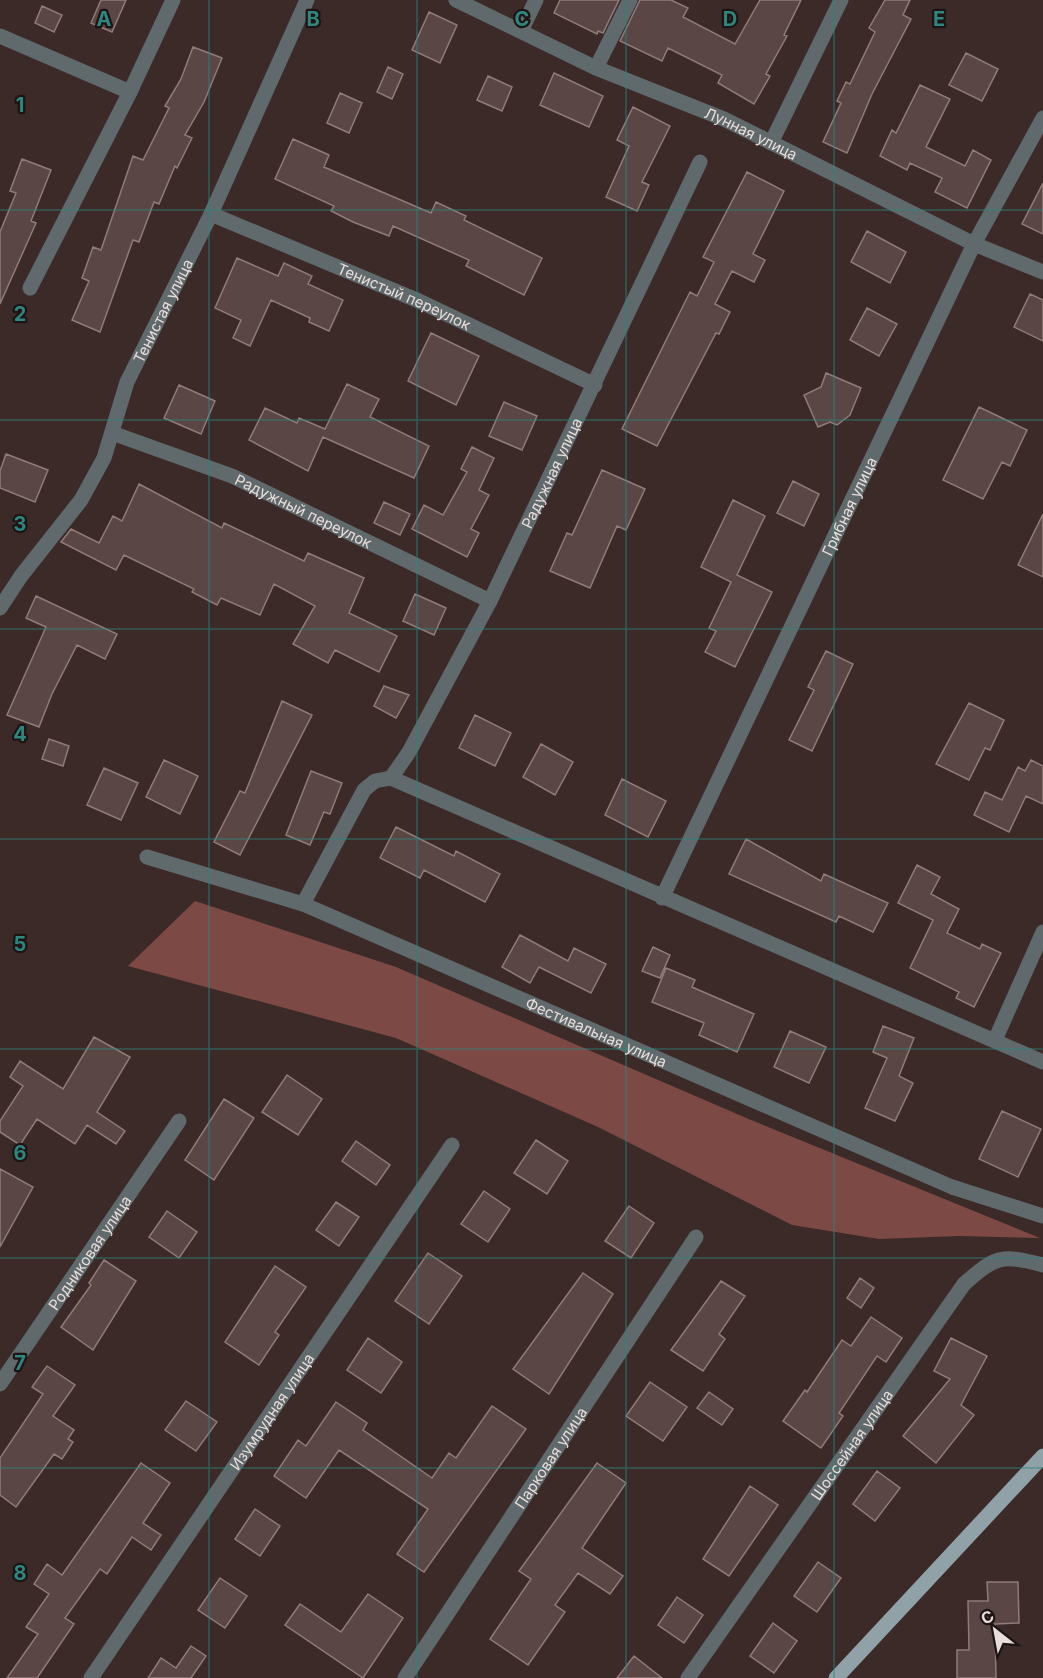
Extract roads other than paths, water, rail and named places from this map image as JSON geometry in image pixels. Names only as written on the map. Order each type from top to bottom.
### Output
[{"type":"main road","points":[[836,1678],[1043,1456]]},
{"type":"street","points":[[30,288],[130,92],[173,0]]},
{"type":"street","name":"Тенистая улица","points":[[0,608],[21,576],[81,500],[104,458],[127,382],[211,214],[307,0]]},
{"type":"street","name":"Лунная улица","points":[[456,0],[596,69],[724,119],[975,244],[1043,272]]},
{"type":"street","points":[[521,32],[536,0]]},
{"type":"street","points":[[596,69],[630,0]]},
{"type":"street","points":[[771,142],[841,0]]},
{"type":"street","points":[[0,36],[130,92]]},
{"type":"street","name":"Грибная улица","points":[[662,898],[975,244],[1043,118]]},
{"type":"street","name":"Радужная улица","points":[[391,778],[409,752],[490,602],[700,162]]},
{"type":"street","name":"Тенистый переулок","points":[[211,214],[419,301],[595,385]]},
{"type":"street","name":"Радужный переулок","points":[[112,433],[232,476],[490,602]]},
{"type":"street","points":[[303,904],[312,883],[364,790],[375,781],[391,778],[1043,1062]]},
{"type":"street","name":"Фестивальная улица","points":[[147,857],[303,904],[952,1187],[1043,1216]]},
{"type":"street","points":[[995,1040],[1043,932]]},
{"type":"street","name":"Родниковая улица","points":[[0,1384],[179,1121]]},
{"type":"street","name":"Изумрудная улица","points":[[91,1678],[452,1145]]},
{"type":"street","name":"Парковая улица","points":[[405,1678],[696,1237]]},
{"type":"street","name":"Шоссейная улица","points":[[688,1678],[964,1284],[990,1262],[1016,1258],[1043,1265]]}]
